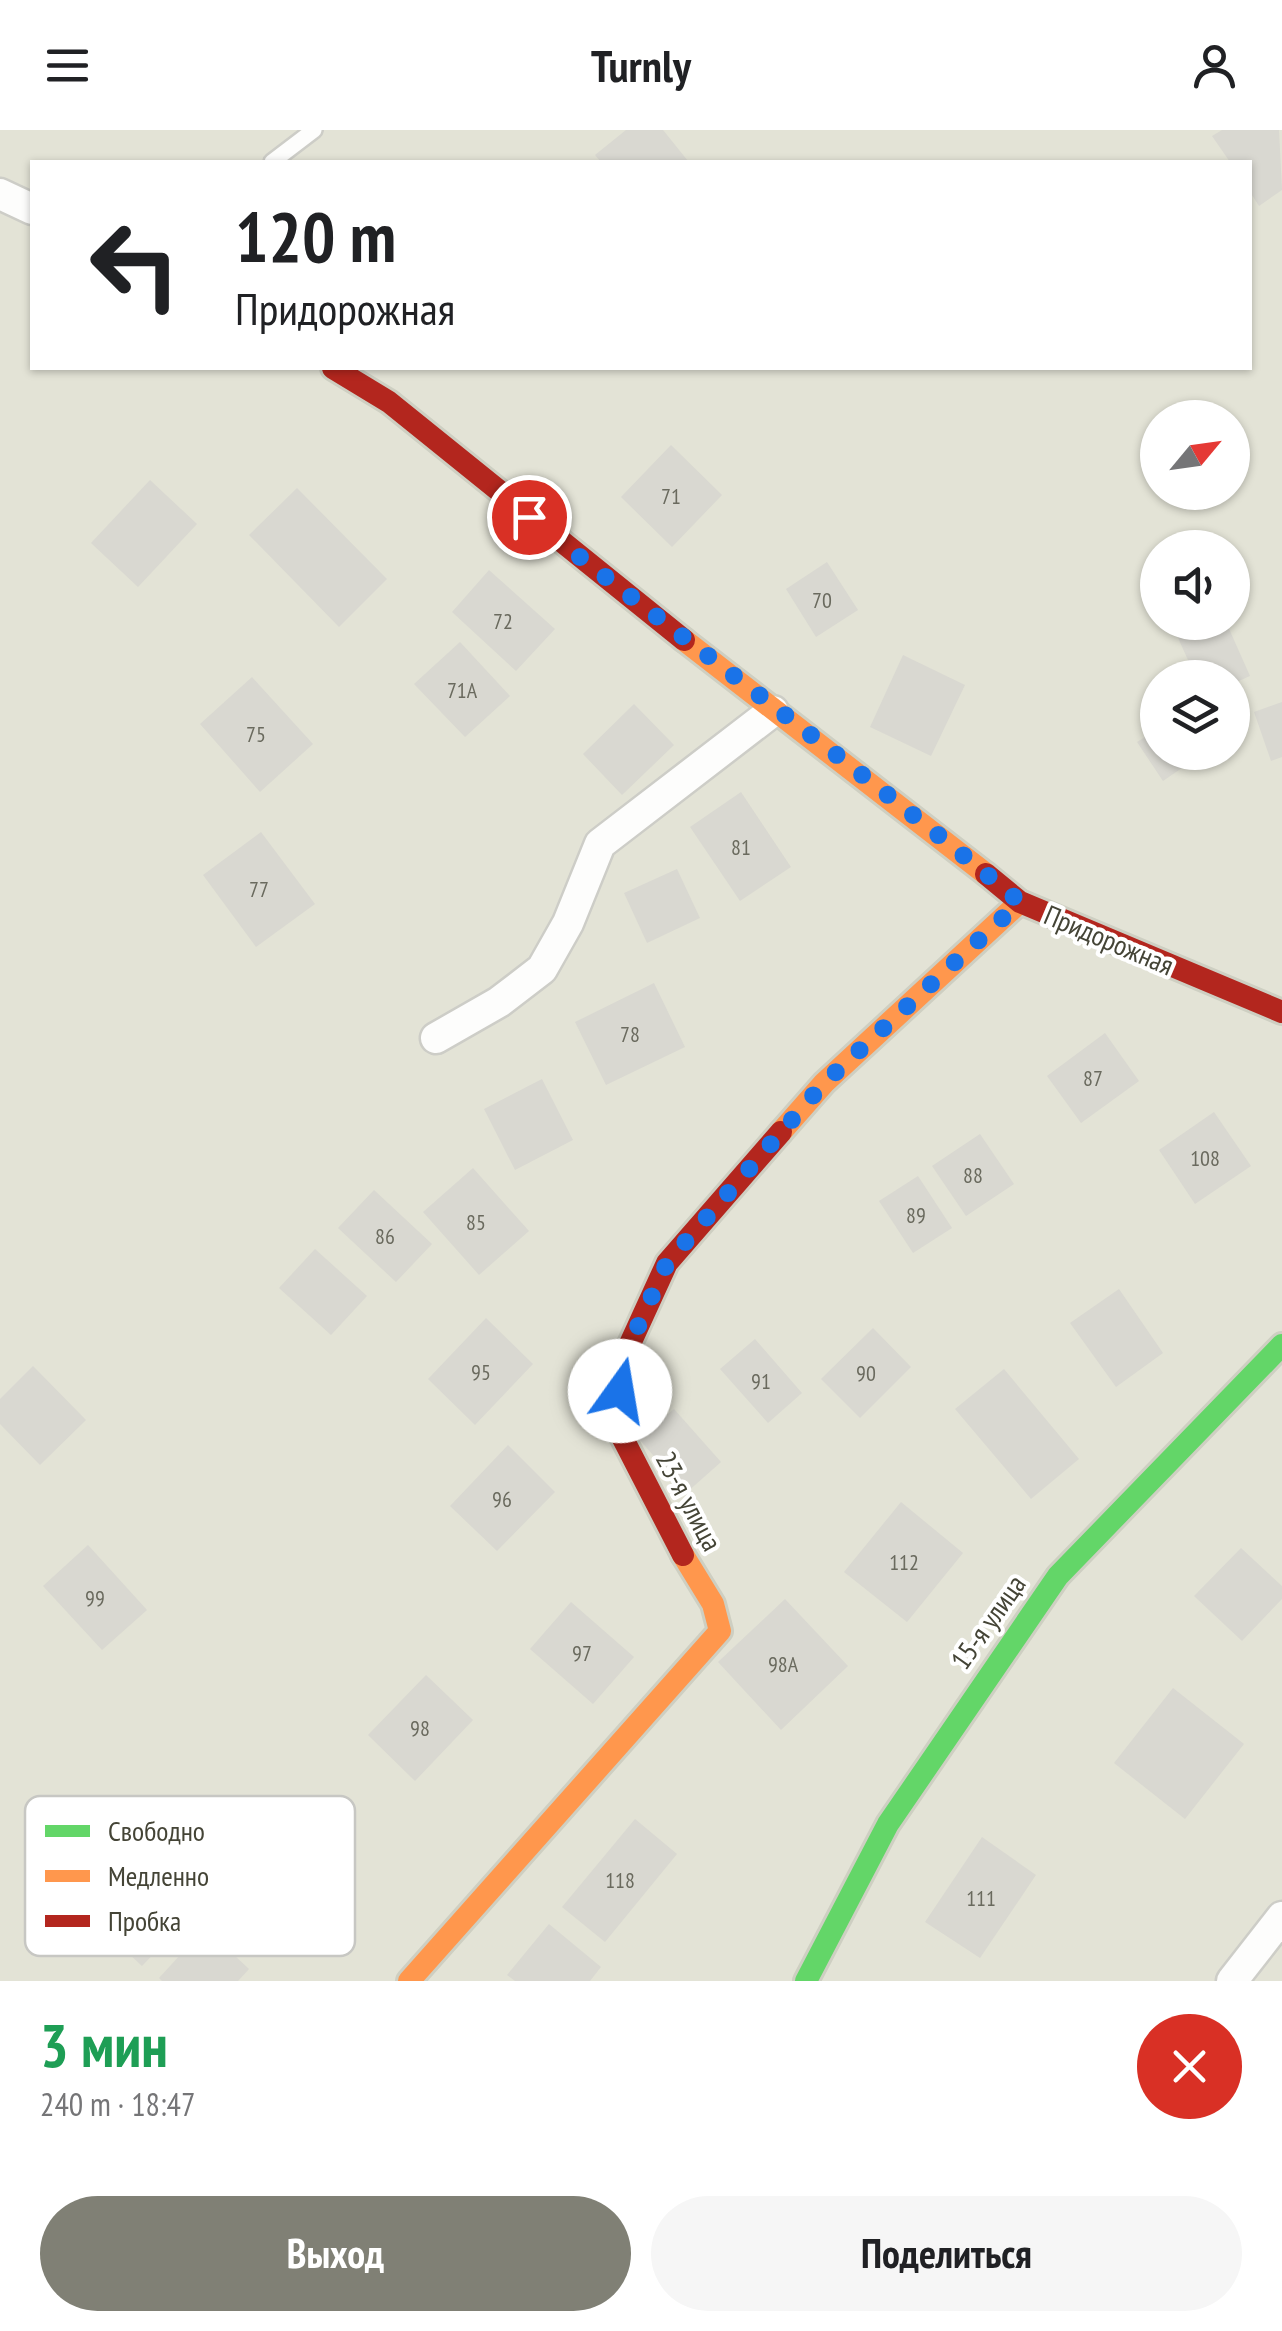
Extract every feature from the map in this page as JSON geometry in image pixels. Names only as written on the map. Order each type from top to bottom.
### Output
[{"type":"street","points":[[0,194],[30,208]]},
{"type":"street","name":"Придорожная","points":[[335,370],[389,402],[1020,902],[1282,1012]]},
{"type":"street","points":[[436,1038],[500,1002],[542,970],[568,923],[600,844],[774,710]]},
{"type":"street","name":"23-я улица","points":[[410,1981],[720,1631],[712,1604],[666,1527],[616,1425],[624,1357],[667,1263],[824,1083],[1020,902]]},
{"type":"street","name":"15-я улица","points":[[806,1981],[888,1824],[1058,1576],[1282,1345]]},
{"type":"street","points":[[1232,1981],[1282,1917]]},
{"type":"lane","points":[[275,160],[314,130]]},
{"type":"shaded area","points":[[0,130],[1282,130],[1282,1981],[0,1981]]},
{"type":"building","points":[[626,130],[663,130],[687,160],[599,160],[595,155]]},
{"type":"building","points":[[1222,130],[1279,130],[1282,190],[1259,206],[1252,195],[1252,160],[1229,160],[1212,136]]},
{"type":"building","points":[[671,445],[722,495],[672,547],[621,497]]},
{"type":"building","points":[[150,480],[197,524],[138,587],[91,543]]},
{"type":"building","points":[[297,488],[387,579],[339,627],[249,535]]},
{"type":"building","points":[[827,562],[858,610],[816,637],[786,589]]},
{"type":"building","points":[[489,570],[555,629],[516,671],[452,612]]},
{"type":"building","points":[[1179,640],[1234,640],[1243,660],[1188,660]]},
{"type":"building","points":[[460,642],[510,696],[465,737],[414,684]]},
{"type":"building","points":[[903,655],[965,685],[931,756],[870,727]]},
{"type":"building","points":[[252,677],[313,744],[260,792],[200,724]]},
{"type":"building","points":[[1282,702],[1282,757],[1271,761],[1254,712]]},
{"type":"building","points":[[634,704],[674,745],[622,795],[583,754]]},
{"type":"building","points":[[1156,770],[1179,770],[1163,781]]},
{"type":"building","points":[[741,792],[791,867],[740,901],[690,827]]},
{"type":"building","points":[[261,832],[315,904],[256,947],[203,875]]},
{"type":"building","points":[[677,869],[700,918],[647,943],[624,893]]},
{"type":"building","points":[[654,983],[685,1047],[606,1085],[575,1022]]},
{"type":"building","points":[[1105,1033],[1139,1081],[1081,1123],[1047,1076]]},
{"type":"building","points":[[542,1079],[573,1140],[515,1170],[484,1109]]},
{"type":"building","points":[[1214,1112],[1251,1166],[1195,1204],[1159,1150]]},
{"type":"building","points":[[980,1134],[1014,1184],[966,1216],[932,1166]]},
{"type":"building","points":[[473,1168],[529,1231],[479,1275],[423,1212]]},
{"type":"building","points":[[918,1176],[952,1228],[913,1253],[879,1201]]},
{"type":"building","points":[[374,1190],[432,1244],[396,1282],[338,1228]]},
{"type":"building","points":[[315,1249],[367,1296],[331,1335],[279,1288]]},
{"type":"building","points":[[1119,1289],[1163,1353],[1116,1387],[1070,1323]]},
{"type":"building","points":[[486,1318],[533,1364],[475,1425],[428,1379]]},
{"type":"building","points":[[873,1328],[911,1367],[860,1418],[821,1379]]},
{"type":"building","points":[[755,1339],[802,1393],[768,1423],[720,1369]]},
{"type":"building","points":[[33,1366],[86,1420],[40,1465],[0,1424],[0,1399]]},
{"type":"building","points":[[1004,1369],[1079,1459],[1031,1499],[955,1409]]},
{"type":"building","points":[[674,1409],[721,1462],[686,1493],[639,1439]]},
{"type":"building","points":[[508,1445],[555,1492],[497,1551],[450,1506]]},
{"type":"building","points":[[901,1502],[963,1553],[907,1622],[844,1572]]},
{"type":"building","points":[[88,1545],[147,1610],[102,1650],[43,1586]]},
{"type":"building","points":[[1241,1548],[1282,1586],[1282,1599],[1242,1641],[1194,1596]]},
{"type":"building","points":[[785,1599],[848,1666],[781,1730],[718,1662]]},
{"type":"building","points":[[571,1602],[634,1657],[593,1704],[530,1649]]},
{"type":"building","points":[[426,1675],[473,1720],[415,1781],[368,1735]]},
{"type":"building","points":[[1173,1688],[1244,1744],[1185,1819],[1114,1763]]},
{"type":"building","points":[[635,1819],[677,1854],[605,1942],[562,1907]]},
{"type":"building","points":[[982,1837],[1036,1875],[980,1958],[925,1922]]},
{"type":"building","points":[[549,1924],[601,1967],[590,1981],[515,1981],[507,1975]]},
{"type":"building","points":[[131,1956],[152,1956],[142,1966]]},
{"type":"building","points":[[179,1956],[235,1956],[249,1969],[238,1981],[159,1978]]},
{"type":"traffic: fast","points":[[806,1981],[888,1824],[1058,1576],[1282,1345]]},
{"type":"traffic: slow","points":[[684,640],[986,874]]},
{"type":"traffic: slow","points":[[781,1132],[824,1083],[1020,902]]},
{"type":"traffic: slow","points":[[409,1981],[720,1631],[713,1604],[683,1555]]},
{"type":"traffic: jam","points":[[336,370],[389,402],[684,640]]},
{"type":"traffic: jam","points":[[986,874],[1020,902],[1282,1012]]},
{"type":"traffic: jam","points":[[683,1555],[616,1425],[624,1357],[667,1263],[781,1132]]},
{"type":"route","points":[[529,517],[774,710],[911,812],[1020,902],[824,1083],[667,1263],[624,1357],[620,1391]]}]
